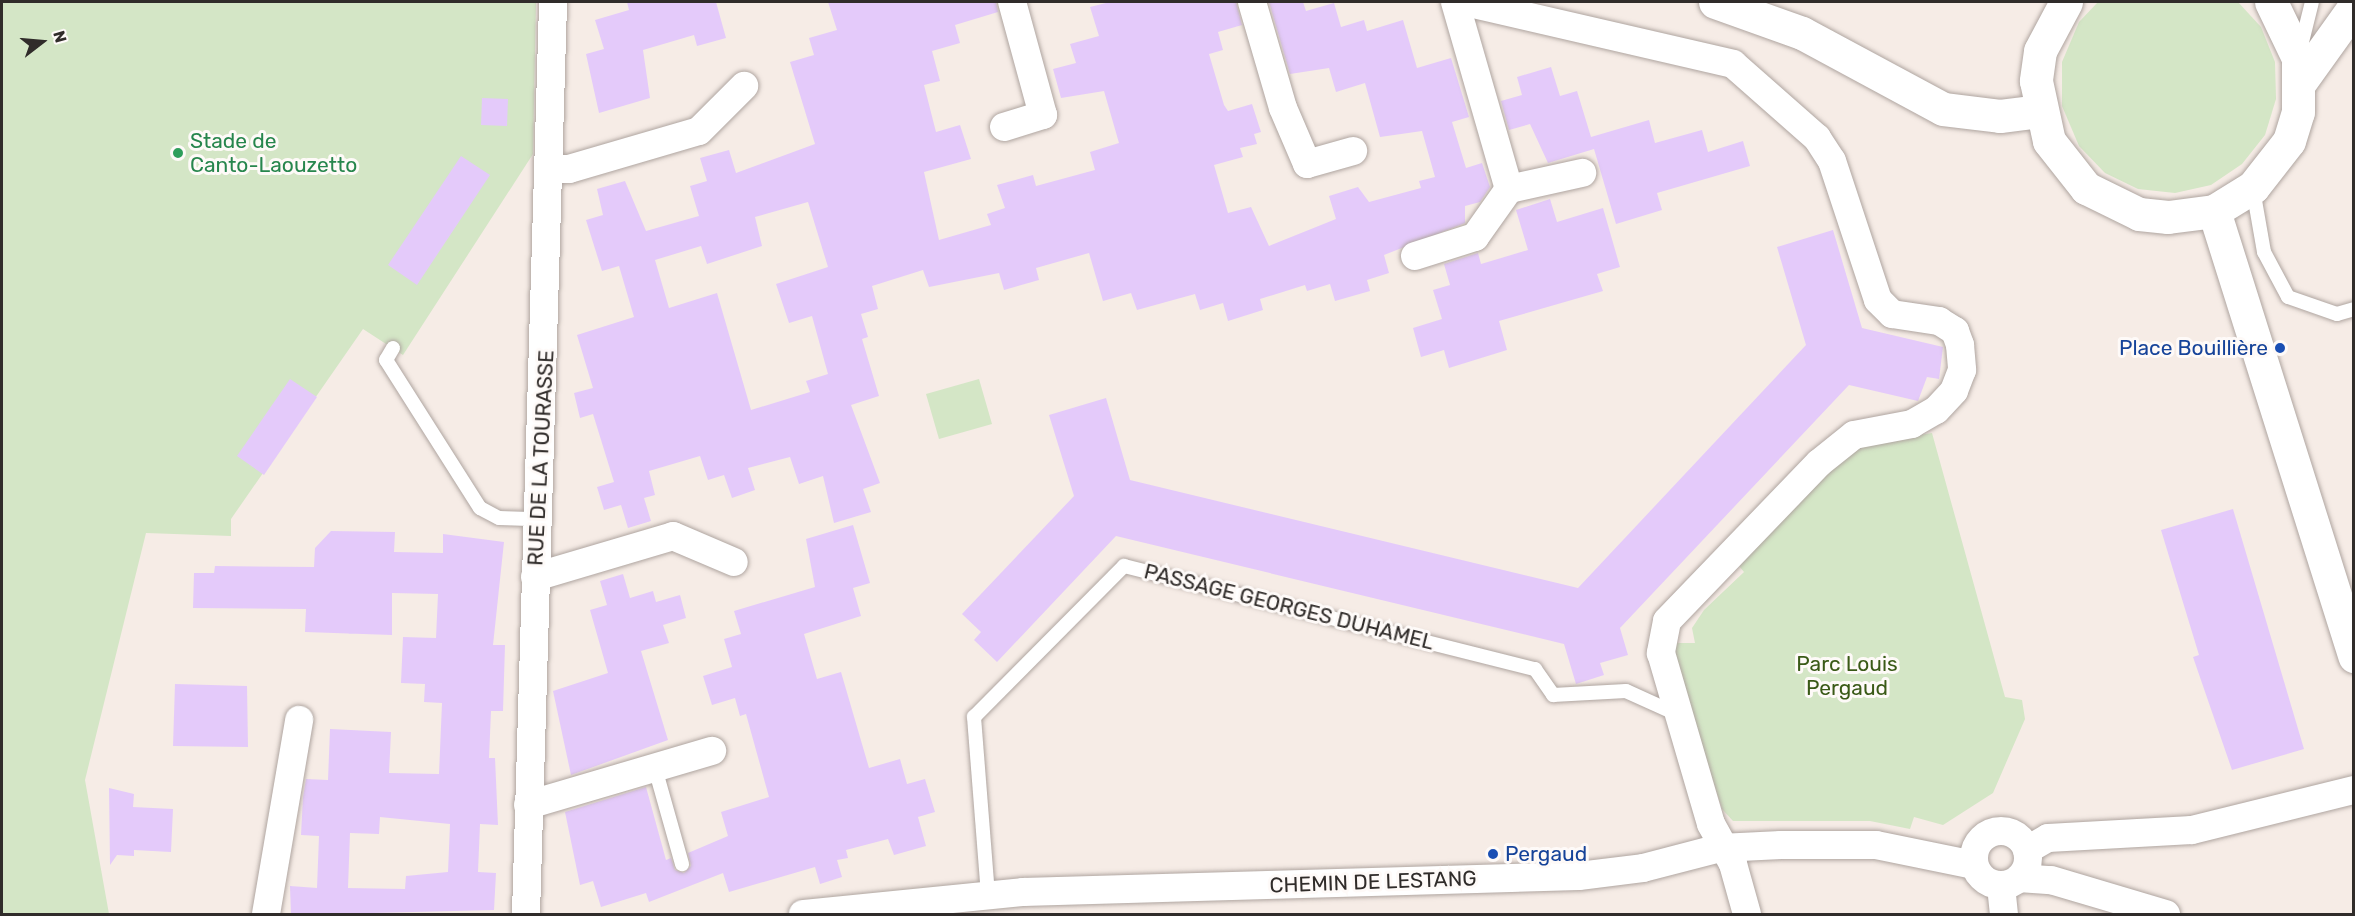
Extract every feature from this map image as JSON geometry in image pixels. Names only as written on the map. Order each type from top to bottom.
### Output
[{"type":"main road","points":[[1715,2],[1802,33],[1943,109],[1977,115],[2039,111]]},
{"type":"main road","points":[[2066,2],[2040,51],[2039,111],[2065,166],[2112,204],[2168,217],[2214,211],[2253,187],[2289,141],[2300,70],[2354,7]]},
{"type":"main road","points":[[2271,2],[2300,70]]},
{"type":"main road","points":[[2214,211],[2354,656]]},
{"type":"street","name":"RUE DE LA TOURASSE","points":[[526,915],[535,577],[550,169],[553,2]]},
{"type":"street","points":[[1004,127],[1043,115],[1012,2]]},
{"type":"street","points":[[1252,2],[1283,108],[1307,164],[1353,151]]},
{"type":"street","points":[[1455,2],[1509,189]]},
{"type":"street","points":[[1465,2],[1733,64],[1817,138],[1832,161],[1878,300],[1892,314],[1939,321],[1955,331],[1962,370],[1954,391],[1936,410],[1912,424],[1854,435],[1819,464],[1667,621],[1661,653],[1720,848],[1733,864],[1747,915]]},
{"type":"street","points":[[550,169],[569,169],[699,131],[744,87]]},
{"type":"street","points":[[1415,256],[1475,237],[1509,189],[1582,173]]},
{"type":"street","points":[[535,577],[673,536],[734,562]]},
{"type":"street","points":[[266,915],[299,720]]},
{"type":"street","points":[[528,805],[712,751]]},
{"type":"street","points":[[2004,915],[2010,882],[2027,850],[2048,838],[2192,830],[2354,790]]},
{"type":"street","points":[[2027,850],[2011,833],[1994,832],[1978,844],[1974,865],[1984,880],[2010,882],[2050,880],[2166,915]]},
{"type":"street","name":"CHEMIN DE LESTANG","points":[[803,915],[988,895],[1579,876],[1643,868],[1720,848],[1876,844],[1974,865]]},
{"type":"lane","points":[[2300,70],[2312,2]]},
{"type":"lane","points":[[2253,187],[2264,252],[2288,297],[2337,314],[2354,309]]},
{"type":"lane","points":[[393,348],[386,360],[480,508],[499,518],[537,519]]},
{"type":"lane","name":"PASSAGE GEORGES DUHAMEL","points":[[988,895],[974,717],[1124,566],[1535,669],[1553,695],[1626,691],[1679,715]]},
{"type":"lane","points":[[655,768],[682,864]]},
{"type":"green space","points":[[2,2],[536,2],[533,154],[403,355],[363,329],[231,519],[231,536],[146,533],[85,780],[109,914],[2,914]]},
{"type":"green space","points":[[2098,2],[2238,2],[2261,27],[2275,62],[2276,99],[2265,135],[2242,164],[2211,185],[2175,193],[2138,189],[2105,173],[2079,146],[2062,106],[2062,62],[2079,22]]},
{"type":"green space","points":[[979,379],[992,424],[939,439],[926,394]]},
{"type":"green space","name":"Parc Louis Pergaud","points":[[1932,433],[2005,697],[2022,700],[2025,719],[1993,793],[1943,825],[1914,817],[1910,829],[1870,821],[1733,821],[1722,809],[1674,656],[1677,643],[1695,643],[1692,628],[1704,610],[1744,572],[1734,560],[1848,446]]},
{"type":"building","points":[[627,2],[716,2],[726,38],[697,46],[694,35],[643,50],[650,98],[599,113],[586,54],[604,49],[595,20],[629,10]]},
{"type":"building","points":[[828,2],[996,2],[998,12],[955,25],[960,43],[932,51],[940,81],[924,85],[936,132],[960,125],[971,159],[924,172],[939,240],[991,225],[987,214],[1005,208],[997,185],[1033,175],[1036,186],[1095,170],[1090,152],[1119,143],[1104,91],[1061,98],[1053,69],[1076,63],[1070,44],[1099,36],[1090,7],[1110,2],[1236,2],[1242,25],[1218,32],[1223,50],[1209,54],[1224,105],[1228,111],[1252,104],[1261,132],[1254,134],[1257,144],[1240,148],[1243,157],[1214,165],[1228,213],[1251,207],[1269,246],[1336,219],[1329,196],[1358,187],[1369,202],[1421,188],[1419,181],[1435,177],[1422,131],[1380,137],[1365,83],[1336,92],[1329,68],[1290,74],[1269,2],[1303,2],[1306,11],[1334,3],[1341,27],[1364,20],[1367,31],[1403,20],[1417,68],[1451,58],[1469,117],[1452,122],[1466,168],[1482,163],[1490,187],[1480,202],[1465,206],[1465,223],[1384,255],[1389,273],[1367,280],[1370,291],[1335,301],[1330,284],[1307,291],[1305,285],[1260,299],[1263,310],[1228,321],[1223,303],[1200,310],[1195,294],[1137,310],[1131,293],[1103,301],[1089,253],[1036,268],[1039,280],[1004,290],[999,273],[929,287],[923,270],[872,286],[878,309],[861,314],[868,337],[862,339],[879,396],[851,405],[880,483],[863,489],[871,512],[834,523],[823,476],[799,484],[790,457],[748,468],[755,490],[732,498],[724,475],[708,480],[700,456],[649,471],[655,495],[644,498],[651,521],[628,528],[621,505],[604,510],[597,487],[614,482],[593,414],[580,418],[574,393],[593,388],[577,335],[634,317],[619,266],[602,271],[586,220],[603,215],[597,189],[625,181],[646,231],[699,216],[690,186],[707,181],[700,158],[729,150],[736,173],[815,144],[790,62],[814,55],[809,38],[837,30]],"holes":[[[808,202],[828,267],[776,284],[789,323],[812,316],[828,374],[806,381],[810,392],[751,410],[717,293],[669,308],[655,260],[701,246],[707,264],[762,246],[755,217]]]},
{"type":"building","points":[[1551,67],[1560,96],[1577,91],[1591,137],[1649,120],[1655,143],[1702,130],[1708,152],[1743,141],[1750,166],[1657,193],[1662,210],[1616,224],[1594,149],[1548,163],[1530,124],[1509,130],[1501,101],[1522,95],[1517,77]]},
{"type":"building","points":[[482,98],[508,99],[507,126],[481,125]]},
{"type":"building","points":[[461,156],[490,175],[417,285],[388,265]]},
{"type":"building","points":[[1550,199],[1557,222],[1603,208],[1620,267],[1597,274],[1603,291],[1499,321],[1507,350],[1449,368],[1444,350],[1421,357],[1413,328],[1442,319],[1433,290],[1450,285],[1444,264],[1478,253],[1481,264],[1528,250],[1516,210]]},
{"type":"building","points":[[1833,230],[1862,328],[1943,347],[1939,379],[1927,377],[1918,401],[1849,385],[1620,628],[1628,655],[1600,663],[1604,675],[1576,684],[1564,644],[1116,536],[997,662],[974,640],[981,632],[962,614],[1074,496],[1049,415],[1106,398],[1130,480],[1578,588],[1806,345],[1777,247]]},
{"type":"building","points":[[290,379],[317,397],[264,475],[237,456]]},
{"type":"building","points":[[2233,509],[2304,749],[2232,770],[2193,657],[2199,655],[2161,530]]},
{"type":"building","points":[[853,525],[870,583],[853,588],[861,616],[804,634],[817,679],[841,672],[869,768],[900,759],[907,784],[925,779],[935,812],[918,817],[926,846],[894,855],[888,839],[846,850],[848,858],[837,860],[842,877],[820,884],[815,867],[729,892],[723,873],[649,902],[646,893],[601,907],[593,881],[580,885],[565,812],[646,787],[666,860],[671,858],[675,870],[684,873],[691,866],[688,853],[728,836],[721,812],[769,797],[746,714],[740,716],[735,698],[712,705],[703,676],[732,667],[724,639],[741,634],[734,611],[815,587],[806,539]]},
{"type":"building","points":[[331,531],[395,532],[394,552],[443,553],[443,534],[504,542],[493,645],[505,645],[503,711],[491,711],[489,758],[495,758],[498,825],[480,824],[478,872],[496,873],[494,910],[291,915],[290,886],[317,888],[319,836],[301,835],[303,797],[306,779],[328,780],[330,729],[391,732],[389,773],[439,774],[442,703],[424,702],[425,684],[401,683],[403,637],[436,638],[438,594],[392,593],[392,635],[305,632],[306,609],[193,608],[194,573],[214,573],[215,566],[314,567],[315,548]],"holes":[[[380,817],[450,824],[448,872],[406,876],[405,889],[348,888],[350,833],[379,834]]]},
{"type":"building","points":[[623,574],[630,598],[653,591],[656,602],[680,595],[686,618],[663,625],[669,643],[641,651],[668,740],[571,775],[553,691],[608,673],[590,610],[607,605],[600,581]]},
{"type":"building","points":[[175,684],[247,686],[248,747],[173,746]]},
{"type":"building","points":[[109,788],[134,794],[133,807],[173,809],[171,852],[134,850],[134,856],[117,855],[110,865]]},
{"type":"place","name":"Stade de Canto-Laouzetto","points":[[178,153]]},
{"type":"place","name":"Place Bouillière","points":[[2280,348]]},
{"type":"place","name":"Pergaud","points":[[1493,854]]}]
